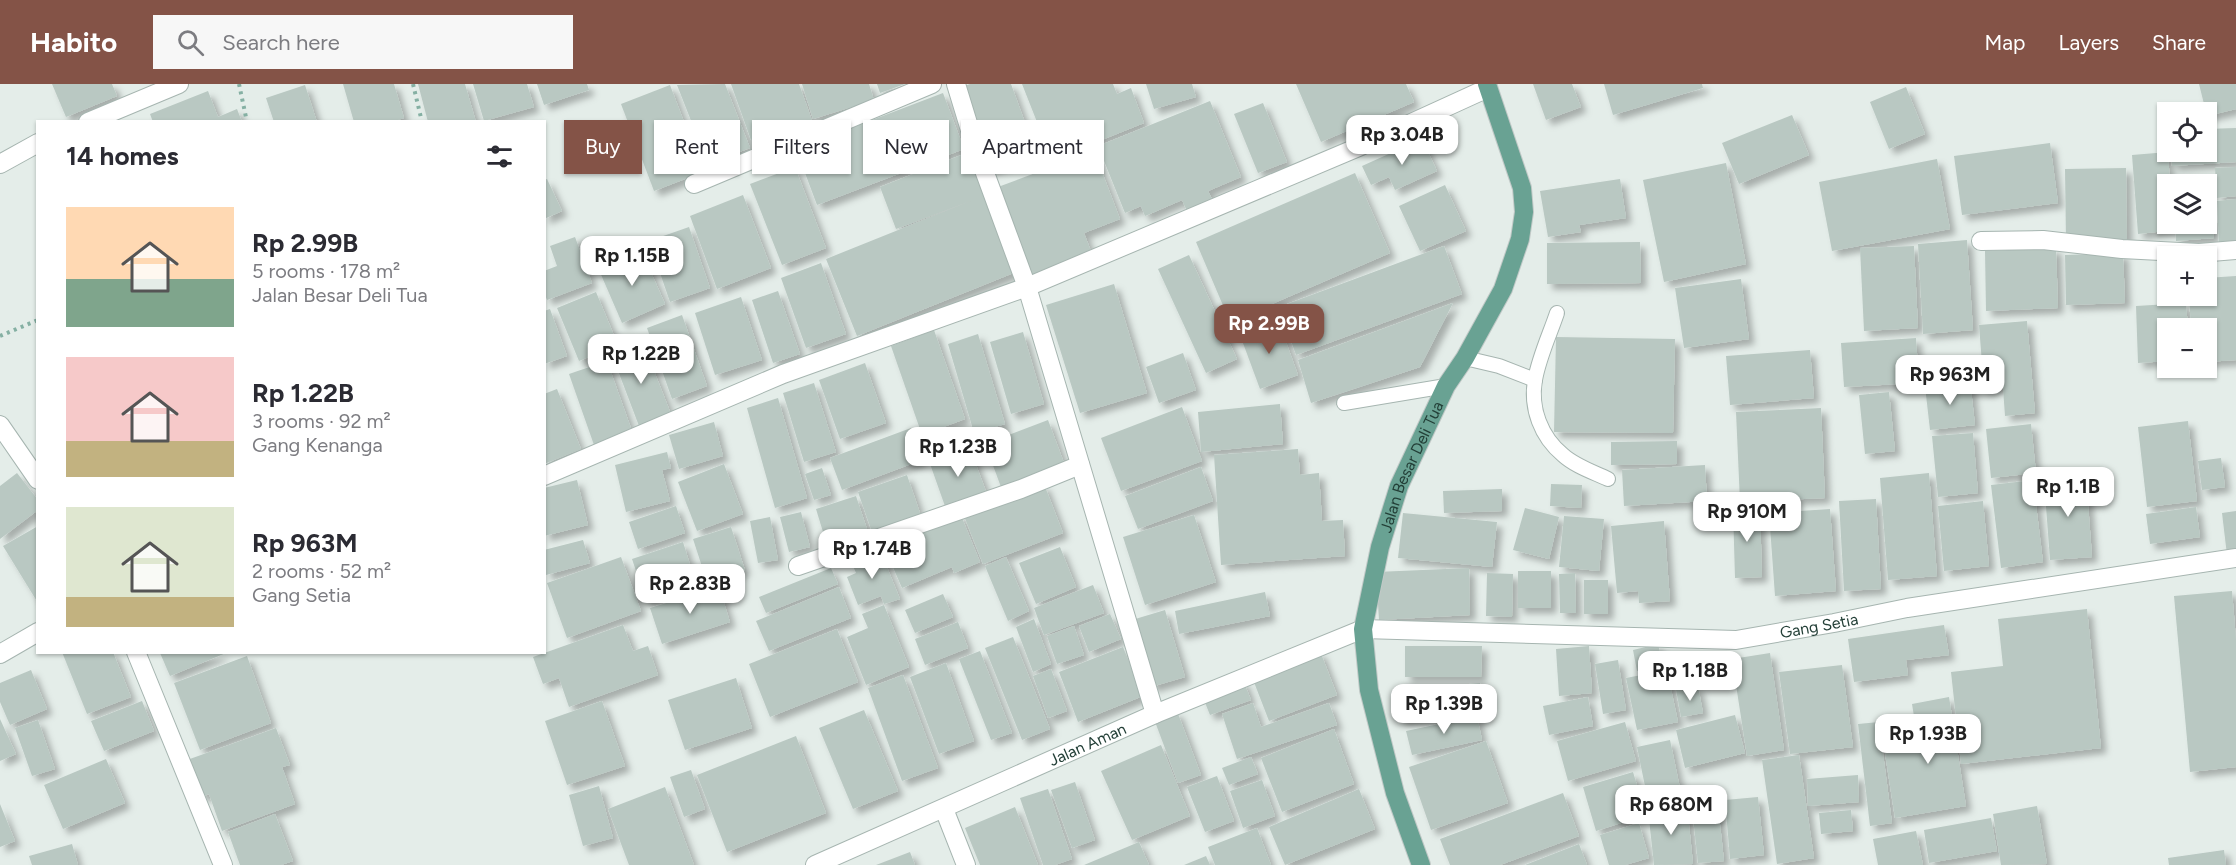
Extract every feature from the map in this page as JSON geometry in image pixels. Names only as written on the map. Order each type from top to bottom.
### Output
[{"type":"main road","name":"Jalan Besar Deli Tua","points":[[1421,865],[1395,793],[1369,690],[1363,629],[1380,547],[1399,486],[1446,386],[1465,358],[1503,289],[1521,239],[1524,212],[1522,188],[1487,86]]},
{"type":"street","points":[[93,120],[179,84]]},
{"type":"street","points":[[694,184],[932,84]]},
{"type":"street","points":[[956,84],[974,143],[1027,287],[1155,714]]},
{"type":"street","points":[[546,475],[783,374],[1027,287],[1361,146],[1487,86]]},
{"type":"street","points":[[0,164],[36,144]]},
{"type":"street","points":[[1981,241],[2043,240],[2122,249],[2199,253],[2236,250]]},
{"type":"street","points":[[0,425],[36,477]]},
{"type":"street","points":[[798,566],[1021,489],[1080,465]]},
{"type":"street","name":"Gang Setia","points":[[1363,629],[1736,640],[1907,608],[2236,558]]},
{"type":"street","name":"Jalan Aman","points":[[815,865],[1155,714],[1363,629]]},
{"type":"street","points":[[0,654],[36,633]]},
{"type":"street","points":[[137,654],[223,865]]},
{"type":"street","points":[[944,809],[966,865]]},
{"type":"lane","points":[[1557,313],[1535,380],[1534,404],[1538,420],[1547,436],[1563,455],[1585,469],[1608,479]]},
{"type":"lane","points":[[1465,358],[1498,366],[1535,380]]},
{"type":"lane","points":[[1344,403],[1446,386]]},
{"type":"path","points":[[239,84],[247,120]]},
{"type":"path","points":[[413,84],[422,120]]},
{"type":"path","points":[[0,336],[36,321]]},
{"type":"building","points":[[52,84],[112,84],[117,96],[66,117]]},
{"type":"building","points":[[343,84],[394,84],[404,118],[353,120]]},
{"type":"building","points":[[418,84],[465,84],[475,120],[427,120]]},
{"type":"building","points":[[473,84],[527,84],[534,107],[484,120]]},
{"type":"building","points":[[537,84],[587,84],[589,90],[544,105]]},
{"type":"building","points":[[725,84],[739,120],[691,120],[677,85]]},
{"type":"building","points":[[731,84],[799,84],[812,120],[752,120],[751,140]]},
{"type":"building","points":[[802,84],[869,84],[874,100],[813,119]]},
{"type":"building","points":[[877,84],[905,84],[880,93]]},
{"type":"building","points":[[970,84],[1011,84],[1024,120],[971,120],[959,88]]},
{"type":"building","points":[[1022,84],[1113,84],[1117,94],[1131,88],[1144,123],[1104,139],[1104,120],[1036,120]]},
{"type":"building","points":[[1146,84],[1192,84],[1196,97],[1154,109]]},
{"type":"building","points":[[1296,84],[1406,84],[1414,102],[1321,142]]},
{"type":"building","points":[[1533,84],[1572,84],[1581,107],[1546,120]]},
{"type":"building","points":[[1604,84],[1702,84],[1703,88],[1613,115]]},
{"type":"building","points":[[2199,84],[2236,84],[2236,109],[2217,114],[2217,102],[2204,102]]},
{"type":"building","points":[[305,85],[316,120],[273,120],[266,98]]},
{"type":"building","points":[[670,85],[683,120],[654,120],[654,174],[698,174],[654,191],[642,159],[642,120],[627,120],[621,104]]},
{"type":"building","points":[[1906,87],[1925,134],[1889,149],[1870,102]]},
{"type":"building","points":[[208,91],[218,117],[237,109],[241,120],[152,120],[150,114]]},
{"type":"building","points":[[943,93],[961,141],[961,150],[949,155],[949,120],[872,120]]},
{"type":"building","points":[[1210,101],[1241,177],[1208,191],[1213,201],[1187,211],[1182,200],[1145,216],[1141,206],[1125,213],[1104,161],[1104,144]]},
{"type":"building","points":[[1263,103],[1287,162],[1258,173],[1234,114]]},
{"type":"building","points":[[1792,115],[1809,155],[1739,184],[1722,143]]},
{"type":"building","points":[[740,122],[750,148],[740,152]]},
{"type":"building","points":[[863,123],[863,174],[898,174],[817,205],[805,174],[851,174],[851,128]]},
{"type":"building","points":[[2236,128],[2236,162],[2172,166],[2172,162],[2217,162],[2217,129]]},
{"type":"building","points":[[1422,139],[1437,171],[1395,190],[1389,177],[1371,185],[1362,166]]},
{"type":"building","points":[[2050,143],[2058,203],[1962,215],[1954,156]]},
{"type":"building","points":[[2157,153],[2157,162],[2169,162],[2169,174],[2157,174],[2157,232],[2138,234],[2132,155]]},
{"type":"building","points":[[961,155],[961,174],[978,174],[1016,272],[857,336],[826,259],[973,200],[896,229],[880,187],[913,174],[949,174],[949,160]]},
{"type":"building","points":[[1937,159],[1950,229],[1832,251],[1819,182]]},
{"type":"building","points":[[1726,163],[1746,264],[1664,282],[1643,180]]},
{"type":"building","points":[[2236,167],[2236,196],[2217,198],[2215,168]]},
{"type":"building","points":[[2126,168],[2127,241],[2066,241],[2065,169]]},
{"type":"building","points":[[1355,173],[1390,253],[1230,322],[1196,242]]},
{"type":"building","points":[[776,174],[798,174],[826,248],[782,265],[750,184]]},
{"type":"building","points":[[1033,174],[1103,174],[1120,219],[1084,233],[1092,254],[1033,277],[998,187]]},
{"type":"building","points":[[546,179],[562,211],[546,218]]},
{"type":"building","points":[[1620,179],[1626,218],[1579,225],[1581,232],[1548,237],[1540,191]]},
{"type":"building","points":[[1445,185],[1466,231],[1420,251],[1399,206]]},
{"type":"building","points":[[743,195],[771,268],[717,289],[690,216]]},
{"type":"building","points":[[2236,199],[2236,244],[2219,245],[2217,201]]},
{"type":"building","points":[[689,227],[710,288],[670,302],[649,241]]},
{"type":"building","points":[[2176,234],[2214,234],[2214,238],[2176,241]]},
{"type":"building","points":[[575,237],[592,283],[547,300],[546,270],[557,266],[550,246]]},
{"type":"building","points":[[1967,240],[1973,330],[1923,334],[1918,244]]},
{"type":"building","points":[[1640,242],[1641,283],[1547,284],[1547,243]]},
{"type":"building","points":[[1444,246],[1462,294],[1296,355],[1279,307]]},
{"type":"building","points":[[1914,246],[1918,328],[1864,331],[1860,248]]},
{"type":"building","points":[[2056,248],[2058,308],[1986,311],[1985,251]]},
{"type":"building","points":[[642,252],[665,304],[622,323],[599,270]]},
{"type":"building","points":[[2123,253],[2125,303],[2066,305],[2065,255]]},
{"type":"building","points":[[1189,255],[1237,359],[1206,373],[1158,269]]},
{"type":"building","points":[[821,263],[846,334],[806,348],[781,278]]},
{"type":"building","points":[[2236,276],[2236,360],[2217,361],[2217,318],[2190,318],[2190,306],[2217,306],[2217,277]]},
{"type":"building","points":[[1741,279],[1749,339],[1684,348],[1675,288]]},
{"type":"building","points":[[1114,284],[1147,393],[1080,413],[1046,305]]},
{"type":"building","points":[[778,291],[800,354],[773,363],[752,300]]},
{"type":"building","points":[[596,292],[618,345],[579,361],[557,308]]},
{"type":"building","points":[[741,297],[762,360],[715,375],[695,313]]},
{"type":"building","points":[[1453,303],[1420,367],[1311,403],[1298,360]]},
{"type":"building","points":[[2136,306],[2186,306],[2187,318],[2157,318],[2157,362],[2138,363]]},
{"type":"building","points":[[550,309],[567,356],[546,363],[546,310]]},
{"type":"building","points":[[682,315],[707,386],[672,399],[647,328]]},
{"type":"building","points":[[1278,320],[1298,375],[1260,389],[1240,335]]},
{"type":"building","points":[[2027,321],[2035,413],[2005,416],[2003,388],[1984,389],[1979,325]]},
{"type":"building","points":[[934,330],[965,419],[922,435],[891,346]]},
{"type":"building","points":[[1023,332],[1044,404],[1011,414],[990,342]]},
{"type":"building","points":[[978,334],[1005,424],[974,433],[948,344]]},
{"type":"building","points":[[1556,337],[1675,339],[1673,433],[1554,432]]},
{"type":"building","points":[[1916,338],[1919,383],[1844,387],[1841,343]]},
{"type":"building","points":[[643,343],[671,414],[639,426],[612,355]]},
{"type":"building","points":[[1810,350],[1814,398],[1730,405],[1726,356]]},
{"type":"building","points":[[1183,353],[1196,390],[1159,403],[1146,367]]},
{"type":"building","points":[[607,361],[632,431],[594,445],[569,374]]},
{"type":"building","points":[[865,363],[886,423],[840,439],[819,380]]},
{"type":"building","points":[[1970,381],[1975,425],[1930,430],[1925,386]]},
{"type":"building","points":[[814,383],[836,452],[804,462],[783,393]]},
{"type":"building","points":[[557,389],[581,449],[546,463],[546,393]]},
{"type":"building","points":[[1889,392],[1895,451],[1865,454],[1859,395]]},
{"type":"building","points":[[778,398],[807,498],[775,508],[747,408]]},
{"type":"building","points":[[1280,404],[1283,444],[1201,452],[1198,412]]},
{"type":"building","points":[[1182,407],[1202,461],[1121,491],[1101,438]]},
{"type":"building","points":[[1821,408],[1825,498],[1740,502],[1736,412]]},
{"type":"building","points":[[1048,420],[1064,463],[1001,487],[985,444]]},
{"type":"building","points":[[2188,421],[2197,501],[2147,507],[2138,427]]},
{"type":"building","points":[[714,422],[723,456],[679,469],[669,435]]},
{"type":"building","points":[[2031,424],[2036,473],[1991,478],[1986,429]]},
{"type":"building","points":[[911,428],[922,460],[842,490],[830,458]]},
{"type":"building","points":[[1973,433],[1978,493],[1938,497],[1932,436]]},
{"type":"building","points":[[1677,441],[1677,464],[1611,465],[1611,442]]},
{"type":"building","points":[[969,446],[987,494],[946,509],[929,461]]},
{"type":"building","points":[[1298,449],[1300,475],[1319,473],[1322,521],[1343,520],[1345,556],[1221,565],[1214,455]]},
{"type":"building","points":[[667,452],[671,468],[662,470],[670,501],[626,512],[615,465]]},
{"type":"building","points":[[2221,458],[2225,487],[2202,490],[2198,461]]},
{"type":"building","points":[[724,464],[743,514],[697,531],[678,482]]},
{"type":"building","points":[[1705,465],[1707,501],[1624,506],[1622,470]]},
{"type":"building","points":[[1201,467],[1213,501],[1138,529],[1125,496]]},
{"type":"building","points":[[822,468],[831,495],[814,500],[805,474]]},
{"type":"building","points":[[17,473],[36,497],[36,512],[0,539],[0,486]]},
{"type":"building","points":[[1929,473],[1937,576],[1888,580],[1880,478]]},
{"type":"building","points":[[907,475],[921,516],[872,532],[858,492]]},
{"type":"building","points":[[2086,476],[2092,557],[2050,560],[2044,480]]},
{"type":"building","points":[[577,480],[588,525],[546,536],[546,488]]},
{"type":"building","points":[[2033,480],[2043,562],[2001,568],[1991,485]]},
{"type":"building","points":[[1044,484],[1063,533],[983,564],[964,516]]},
{"type":"building","points":[[1551,484],[1582,485],[1581,508],[1550,506]]},
{"type":"building","points":[[1502,489],[1502,511],[1444,513],[1443,491]]},
{"type":"building","points":[[856,496],[868,532],[827,545],[816,509]]},
{"type":"building","points":[[1876,499],[1881,589],[1844,591],[1839,501]]},
{"type":"building","points":[[1983,501],[1989,566],[1944,571],[1938,506]]},
{"type":"building","points":[[676,506],[685,533],[638,549],[629,522]]},
{"type":"building","points":[[2196,507],[2200,537],[2150,544],[2146,514]]},
{"type":"building","points":[[1525,508],[1559,517],[1549,559],[1513,550]]},
{"type":"building","points":[[1733,509],[1760,509],[1762,577],[1735,578]]},
{"type":"building","points":[[1830,509],[1836,591],[1775,596],[1769,513]]},
{"type":"building","points":[[2236,511],[2236,554],[2227,555],[2222,513]]},
{"type":"building","points":[[801,512],[810,547],[789,552],[780,517]]},
{"type":"building","points":[[960,513],[980,562],[954,573],[952,567],[902,588],[885,549],[935,528]]},
{"type":"building","points":[[1403,513],[1497,522],[1492,567],[1398,558]]},
{"type":"building","points":[[1194,515],[1216,582],[1145,605],[1123,537]]},
{"type":"building","points":[[1564,516],[1604,519],[1599,571],[1559,567]]},
{"type":"building","points":[[770,517],[778,560],[758,563],[750,521]]},
{"type":"building","points":[[1664,521],[1670,601],[1639,603],[1638,591],[1617,593],[1611,526]]},
{"type":"building","points":[[36,527],[36,600],[3,546]]},
{"type":"building","points":[[731,527],[745,570],[707,582],[693,539]]},
{"type":"building","points":[[583,540],[590,563],[546,575],[546,549]]},
{"type":"building","points":[[683,542],[696,584],[646,601],[632,559]]},
{"type":"building","points":[[1060,547],[1076,587],[1036,604],[1019,563]]},
{"type":"building","points":[[880,550],[900,599],[884,604],[881,596],[858,605],[847,577],[856,573],[851,561]]},
{"type":"building","points":[[621,557],[641,611],[567,638],[547,583]]},
{"type":"building","points":[[1006,557],[1029,611],[1008,621],[985,566]]},
{"type":"building","points":[[831,568],[838,584],[766,613],[759,597]]},
{"type":"building","points":[[1469,568],[1470,615],[1379,620],[1376,572]]},
{"type":"building","points":[[1518,571],[1551,571],[1551,608],[1518,608]]},
{"type":"building","points":[[1487,573],[1513,574],[1512,617],[1486,616]]},
{"type":"building","points":[[1575,573],[1576,613],[1560,613],[1559,574]]},
{"type":"building","points":[[1584,580],[1608,580],[1608,614],[1584,614]]},
{"type":"building","points":[[1093,585],[1104,613],[1044,635],[1034,608]]},
{"type":"building","points":[[719,587],[730,622],[662,644],[650,608]]},
{"type":"building","points":[[839,587],[851,618],[769,651],[756,621]]},
{"type":"building","points":[[2232,591],[2236,640],[2236,767],[2190,772],[2174,596]]},
{"type":"building","points":[[1265,592],[1270,616],[1179,634],[1175,611]]},
{"type":"building","points":[[943,594],[953,617],[915,633],[905,610]]},
{"type":"building","points":[[884,605],[909,667],[866,685],[847,637],[868,628],[862,614]]},
{"type":"building","points":[[2087,609],[2101,748],[1961,764],[1951,672],[2003,666],[1998,619]]},
{"type":"building","points":[[1165,610],[1185,677],[1151,687],[1132,620]]},
{"type":"building","points":[[1110,614],[1121,639],[1089,652],[1079,626]]},
{"type":"building","points":[[1034,619],[1051,664],[1033,672],[1016,627]]},
{"type":"building","points":[[958,622],[968,648],[925,665],[915,639]]},
{"type":"building","points":[[623,625],[633,651],[648,646],[658,675],[569,707],[559,678],[543,684],[533,657]]},
{"type":"building","points":[[1944,625],[1949,655],[1906,660],[1908,675],[1854,682],[1848,639]]},
{"type":"building","points":[[1074,626],[1084,655],[1057,664],[1047,636]]},
{"type":"building","points":[[837,629],[858,682],[770,717],[749,664]]},
{"type":"building","points":[[1013,637],[1050,729],[1022,740],[985,648]]},
{"type":"building","points":[[1658,644],[1663,665],[1637,671],[1633,650]]},
{"type":"building","points":[[1405,646],[1482,646],[1481,677],[1405,677]]},
{"type":"building","points":[[1589,646],[1592,693],[1559,696],[1556,649]]},
{"type":"building","points":[[1123,647],[1143,696],[1078,722],[1059,672]]},
{"type":"building","points":[[980,651],[1012,733],[991,740],[959,659]]},
{"type":"building","points":[[1320,651],[1337,695],[1269,721],[1252,677]]},
{"type":"building","points":[[1770,653],[1784,750],[1747,756],[1732,659]]},
{"type":"building","points":[[63,654],[114,654],[131,697],[87,714]]},
{"type":"building","points":[[160,654],[224,654],[170,676]]},
{"type":"building","points":[[247,656],[271,723],[200,750],[174,683]]},
{"type":"building","points":[[1618,660],[1626,710],[1603,714],[1595,664]]},
{"type":"building","points":[[946,663],[974,741],[939,754],[910,677]]},
{"type":"building","points":[[1842,665],[1853,747],[1790,754],[1779,672]]},
{"type":"building","points":[[1051,669],[1067,711],[1048,718],[1033,676]]},
{"type":"building","points":[[31,670],[47,709],[10,725],[0,702],[0,683]]},
{"type":"building","points":[[1667,670],[1678,722],[1637,730],[1626,678]]},
{"type":"building","points":[[903,675],[938,768],[902,781],[868,688]]},
{"type":"building","points":[[736,678],[752,728],[685,750],[668,700]]},
{"type":"building","points":[[1243,680],[1251,700],[1210,715],[1202,695]]},
{"type":"building","points":[[1480,683],[1483,712],[1400,720],[1397,691]]},
{"type":"building","points":[[1698,686],[1703,713],[1681,717],[1676,690]]},
{"type":"building","points":[[1588,697],[1593,726],[1549,735],[1543,706]]},
{"type":"building","points":[[1949,697],[1966,806],[1895,818],[1885,753],[1919,747],[1912,704]]},
{"type":"building","points":[[142,701],[154,731],[104,751],[91,721]]},
{"type":"building","points":[[602,701],[625,766],[567,785],[545,721]]},
{"type":"building","points":[[1253,703],[1261,727],[1329,703],[1337,725],[1237,759],[1222,714]]},
{"type":"building","points":[[864,710],[898,791],[853,809],[819,728]]},
{"type":"building","points":[[1177,711],[1201,775],[1178,783],[1154,719]]},
{"type":"building","points":[[1735,715],[1745,753],[1685,768],[1676,730]]},
{"type":"building","points":[[1477,716],[1482,740],[1412,755],[1406,731]]},
{"type":"building","points":[[0,719],[16,754],[0,761]]},
{"type":"building","points":[[38,720],[55,769],[32,776],[15,728]]},
{"type":"building","points":[[1625,722],[1636,761],[1568,781],[1557,741]]},
{"type":"building","points":[[1879,722],[1892,823],[1870,826],[1858,724]]},
{"type":"building","points":[[276,728],[290,765],[282,767],[295,804],[222,831],[209,794],[201,797],[187,760]]},
{"type":"building","points":[[1334,729],[1354,784],[1282,812],[1261,758]]},
{"type":"building","points":[[796,736],[826,813],[727,852],[697,775]]},
{"type":"building","points":[[1670,740],[1681,793],[1648,801],[1637,747]]},
{"type":"building","points":[[1486,741],[1508,803],[1431,830],[1409,767]]},
{"type":"building","points":[[1161,745],[1190,816],[1132,840],[1101,771]]},
{"type":"building","points":[[1799,755],[1814,858],[1777,864],[1762,760]]},
{"type":"building","points":[[1251,757],[1258,774],[1229,785],[1222,768]]},
{"type":"building","points":[[106,759],[125,803],[63,829],[44,785]]},
{"type":"building","points":[[691,770],[705,809],[684,817],[670,777]]},
{"type":"building","points":[[1633,772],[1646,815],[1596,831],[1583,787]]},
{"type":"building","points":[[1858,775],[1859,802],[1808,806],[1807,779]]},
{"type":"building","points":[[1217,776],[1234,821],[1205,832],[1187,787]]},
{"type":"building","points":[[1262,780],[1275,816],[1243,828],[1230,791]]},
{"type":"building","points":[[1075,782],[1095,840],[1072,848],[1051,790]]},
{"type":"building","points":[[599,786],[613,838],[583,846],[569,795]]},
{"type":"building","points":[[665,787],[694,865],[629,865],[608,809]]},
{"type":"building","points":[[1048,789],[1072,859],[1055,865],[1043,865],[1020,798]]},
{"type":"building","points":[[1359,789],[1375,829],[1285,865],[1269,827]]},
{"type":"building","points":[[1563,793],[1579,836],[1500,865],[1450,865],[1440,839]]},
{"type":"building","points":[[1717,797],[1724,861],[1698,863],[1691,799]]},
{"type":"building","points":[[1758,797],[1764,855],[1730,859],[1725,800]]},
{"type":"building","points":[[0,804],[15,841],[0,847]]},
{"type":"building","points":[[1687,805],[1693,864],[1654,865],[1648,810]]},
{"type":"building","points":[[2037,806],[2047,864],[2001,865],[1993,814]]},
{"type":"building","points":[[1015,807],[1038,865],[980,865],[965,828]]},
{"type":"building","points":[[1851,810],[1853,831],[1821,834],[1819,813]]},
{"type":"building","points":[[275,814],[293,861],[281,865],[240,865],[228,832]]},
{"type":"building","points":[[1991,818],[1997,851],[1929,863],[1924,830]]},
{"type":"building","points":[[1639,823],[1649,858],[1625,865],[1609,865],[1600,835]]},
{"type":"building","points":[[1257,828],[1271,865],[1215,865],[1208,847]]},
{"type":"building","points":[[1916,831],[1923,865],[1878,865],[1873,839]]},
{"type":"building","points":[[1139,842],[1149,865],[1084,865]]},
{"type":"building","points":[[72,844],[78,865],[32,865],[29,856]]},
{"type":"building","points":[[1579,844],[1587,865],[1525,865]]},
{"type":"building","points":[[2224,850],[2226,865],[2169,865],[2168,858]]},
{"type":"building","points":[[910,852],[915,865],[876,865]]},
{"type":"building","points":[[1206,856],[1210,865],[1184,865]]}]
